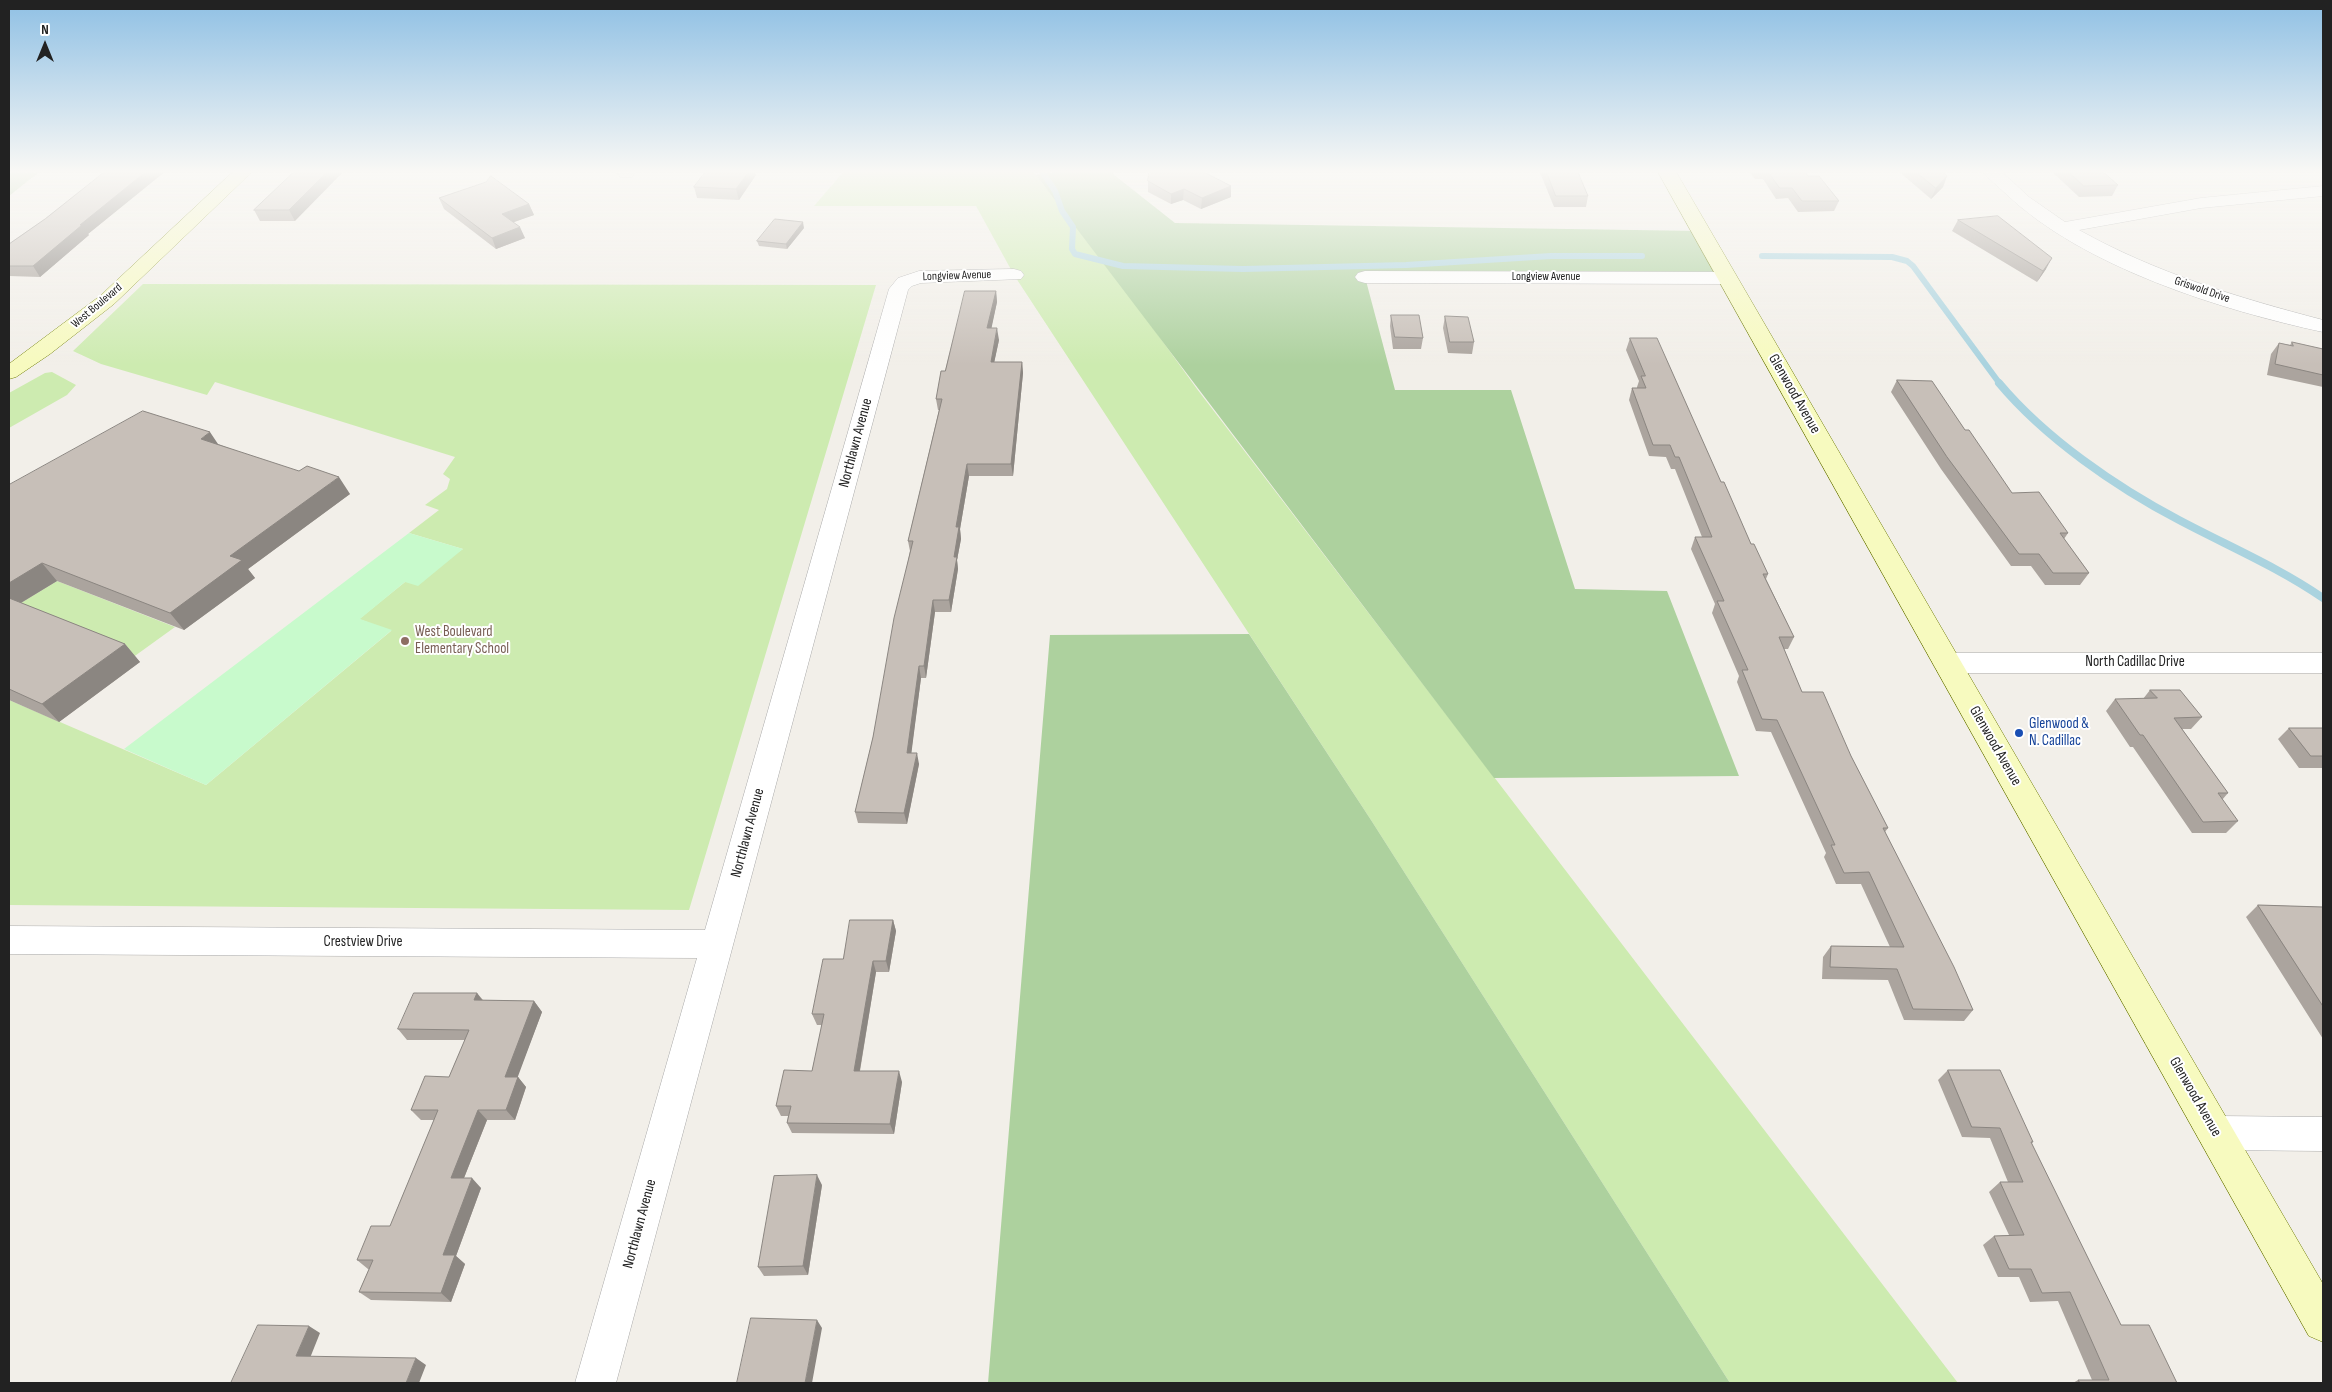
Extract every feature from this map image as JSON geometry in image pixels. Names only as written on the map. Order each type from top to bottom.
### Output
[{"type":"street","name":"West Boulevard","points":[[9,373],[107,300],[176,235]]},
{"type":"street","name":"Glenwood Avenue","points":[[1703,235],[2323,1322]]},
{"type":"street","name":"Griswold Drive","points":[[2075,235],[2113,256],[2177,282],[2243,304],[2323,326]]},
{"type":"street","name":"Longview Avenue","points":[[902,285],[919,277],[1014,275]]},
{"type":"street","name":"Longview Avenue","points":[[1365,277],[1727,278]]},
{"type":"street","name":"Northlawn Avenue","points":[[596,1383],[893,309],[902,285]]},
{"type":"street","name":"North Cadillac Drive","points":[[1948,663],[2323,663]]},
{"type":"street","name":"Crestview Drive","points":[[9,940],[718,944]]},
{"type":"street","points":[[2216,1133],[2323,1134]]},
{"type":"green space","points":[[992,235],[1083,235],[1119,281],[1197,389],[1958,1383],[1730,1383],[1371,820],[1014,275]]},
{"type":"green space","points":[[1082,235],[1703,235],[1727,278],[1365,277],[1395,390],[1511,390],[1575,589],[1667,591],[1739,776],[1494,778]]},
{"type":"green space","name":"West Boulevard Elementary School","points":[[143,284],[876,285],[689,910],[9,905],[9,700],[206,785],[391,631],[359,619],[405,582],[463,549],[409,533],[439,510],[425,505],[447,489],[450,479],[443,474],[455,457],[215,382],[207,395],[101,364],[73,351]]},
{"type":"green space","points":[[52,372],[76,385],[67,395],[9,428],[9,393],[45,373]]},
{"type":"green space","points":[[409,533],[463,549],[418,586],[405,582],[360,619],[392,630],[206,785],[124,749]]},
{"type":"green space","points":[[57,581],[175,627],[132,658],[9,610]]},
{"type":"green space","points":[[1249,634],[1371,820],[1730,1383],[988,1383],[1050,635]]},
{"type":"building","points":[[22,235],[70,235],[33,266],[9,266],[9,244]]},
{"type":"building","points":[[488,235],[500,235],[492,238]]},
{"type":"building","points":[[762,235],[793,235],[786,244],[757,241]]},
{"type":"building","points":[[1983,235],[2022,235],[2052,258],[2043,271]]},
{"type":"building","points":[[965,291],[996,291],[987,328],[997,328],[991,362],[1022,362],[1011,464],[967,464],[956,527],[959,527],[954,557],[957,557],[949,600],[933,600],[924,666],[919,666],[907,753],[917,753],[904,813],[855,812],[873,737],[894,618],[913,541],[908,541],[942,399],[936,399],[941,371],[945,371]]},
{"type":"building","points":[[1391,315],[1419,315],[1423,338],[1395,337]]},
{"type":"building","points":[[1445,316],[1468,317],[1474,342],[1450,342]]},
{"type":"building","points":[[1630,338],[1657,338],[1721,482],[1724,482],[1751,544],[1754,544],[1768,574],[1763,574],[1794,637],[1779,637],[1802,692],[1823,692],[1851,756],[1888,828],[1883,828],[1954,967],[1973,1010],[1913,1009],[1897,969],[1830,967],[1831,946],[1904,947],[1869,872],[1844,873],[1831,845],[1835,845],[1777,720],[1762,719],[1742,670],[1748,670],[1717,601],[1724,601],[1695,537],[1712,537],[1679,457],[1675,457],[1670,445],[1653,445],[1632,388],[1646,388],[1641,376],[1645,376]]},
{"type":"building","points":[[2292,342],[2323,349],[2323,375],[2275,364],[2279,343],[2293,346]]},
{"type":"building","points":[[1897,380],[1932,381],[1965,430],[1969,430],[2012,493],[2039,492],[2068,533],[2060,533],[2089,573],[2053,573],[2039,554],[2019,554],[1947,457]]},
{"type":"building","points":[[143,411],[210,432],[201,439],[299,471],[307,466],[339,477],[230,556],[242,560],[170,613],[42,563],[9,583],[9,485]]},
{"type":"building","points":[[9,598],[125,644],[42,704],[9,689]]},
{"type":"building","points":[[2150,690],[2180,690],[2202,717],[2174,718],[2228,793],[2218,793],[2238,821],[2203,822],[2143,735],[2140,735],[2115,699],[2157,698]]},
{"type":"building","points":[[2289,728],[2323,728],[2323,756],[2311,756]]},
{"type":"building","points":[[2258,905],[2323,907],[2323,1006]]},
{"type":"building","points":[[850,920],[893,920],[886,961],[873,961],[854,1071],[899,1071],[890,1124],[787,1123],[791,1106],[776,1106],[784,1070],[812,1071],[824,1014],[812,1014],[823,959],[843,959]]},
{"type":"building","points":[[414,993],[477,993],[474,1000],[534,1001],[505,1077],[518,1077],[506,1110],[478,1110],[451,1178],[472,1178],[443,1255],[455,1255],[441,1293],[359,1292],[373,1260],[357,1260],[371,1226],[390,1226],[438,1110],[411,1110],[425,1076],[449,1077],[469,1030],[398,1029]]},
{"type":"building","points":[[1948,1070],[2000,1070],[2033,1142],[2031,1142],[2121,1325],[2149,1325],[2177,1383],[2080,1383],[2078,1380],[2109,1380],[2070,1292],[2042,1293],[2031,1269],[2009,1269],[1994,1236],[2024,1235],[2000,1182],[2023,1182],[2000,1128],[1972,1127]]},
{"type":"building","points":[[817,1175],[803,1266],[758,1267],[774,1176]]},
{"type":"building","points":[[751,1318],[817,1320],[805,1383],[737,1383]]},
{"type":"building","points":[[258,1325],[309,1326],[296,1356],[416,1358],[406,1383],[231,1383]]},
{"type":"waterway","points":[[1073,235],[1072,249],[1075,254],[1123,266],[1243,269],[1406,265],[1551,256],[1642,256]]},
{"type":"waterway","points":[[1762,256],[1892,257],[1907,261],[1913,266],[2000,384]]},
{"type":"waterway","points":[[1999,383],[2038,423],[2106,477],[2155,507],[2271,567],[2323,598]]},
{"type":"place","name":"West Boulevard Elementary School","points":[[405,641]]},
{"type":"place","name":"Glenwood & N. Cadillac","points":[[2019,733]]}]
